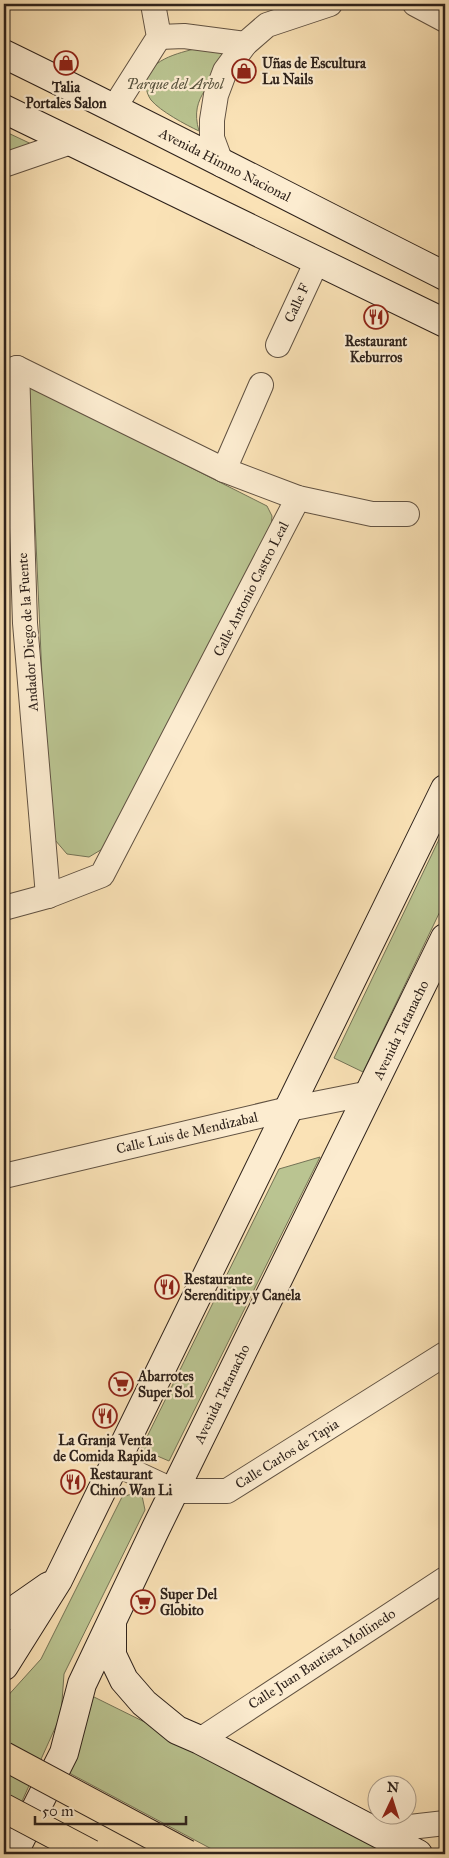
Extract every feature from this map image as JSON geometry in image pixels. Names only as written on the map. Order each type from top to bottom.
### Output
[{"type":"highway","points":[[4,1756],[188,1854]]},
{"type":"highway","points":[[4,1808],[91,1854]]},
{"type":"street","points":[[114,108],[159,38],[153,4]]},
{"type":"street","points":[[222,165],[212,138],[212,120],[216,94],[225,71],[245,44],[267,25],[330,4]]},
{"type":"street","points":[[415,4],[445,20]]},
{"type":"street","points":[[159,38],[184,36],[245,44]]},
{"type":"street","name":"Avenida Himno Nacional","points":[[4,54],[445,276]]},
{"type":"street","points":[[4,109],[445,323]]},
{"type":"street","points":[[4,165],[71,142]]},
{"type":"street","name":"Calle F","points":[[278,345],[316,261]]},
{"type":"street","points":[[10,370],[224,470],[298,498],[372,514],[407,514]]},
{"type":"street","name":"Andador Diego de la Fuente","points":[[10,370],[25,623],[48,896]]},
{"type":"street","points":[[224,470],[260,385]]},
{"type":"street","name":"Calle Antonio Castro Leal","points":[[4,908],[48,896],[102,875],[298,498]]},
{"type":"street","points":[[4,1666],[58,1580],[445,789]]},
{"type":"street","name":"Avenida Tatanacho","points":[[13,1854],[64,1753],[82,1684],[174,1491],[445,938]]},
{"type":"street","name":"Calle Luis de Mendizabal","points":[[4,1176],[289,1109],[370,1093]]},
{"type":"street","name":"Calle Carlos de Tapia","points":[[116,1464],[174,1491],[227,1491],[445,1354]]},
{"type":"street","points":[[4,1616],[58,1580]]},
{"type":"street","name":"Calle Juan Bautista Mollinedo","points":[[200,1740],[444,1580]]},
{"type":"street","points":[[112,1621],[112,1655],[124,1680],[144,1703],[177,1730],[200,1740],[418,1854]]},
{"type":"street","points":[[375,1831],[445,1823]]},
{"type":"green space","name":"Parque del Arbol","points":[[198,48],[218,49],[222,55],[215,75],[204,91],[197,108],[199,131],[160,109],[149,97],[146,85],[147,76],[151,69],[164,59]]},
{"type":"green space","points":[[6,132],[42,149],[4,163],[4,133]]},
{"type":"green space","points":[[29,386],[267,506],[272,516],[271,528],[109,845],[89,857],[67,854],[49,833]]},
{"type":"green space","points":[[445,827],[445,901],[363,1072],[334,1058]]},
{"type":"green space","points":[[320,1157],[169,1461],[141,1449],[279,1169]]},
{"type":"green space","points":[[141,1491],[145,1510],[64,1674],[61,1715],[4,1841],[4,1700],[41,1659],[122,1497]]},
{"type":"green space","points":[[90,1695],[193,1746],[392,1854],[221,1854],[58,1767]]},
{"type":"place","name":"Talia Portales Salon","points":[[66,63]]},
{"type":"place","name":"Uñas de Escultura Lu Nails","points":[[244,71]]},
{"type":"place","name":"Restaurant Keburros","points":[[376,317]]},
{"type":"place","name":"Restaurante Serenditipy y Canela","points":[[167,1287]]},
{"type":"place","name":"Abarrotes Super Sol","points":[[121,1384]]},
{"type":"place","name":"La Granja Venta de Comida Rapida","points":[[105,1416]]},
{"type":"place","name":"Restaurant Chino Wan Li","points":[[73,1482]]},
{"type":"place","name":"Super Del Globito","points":[[143,1602]]}]
